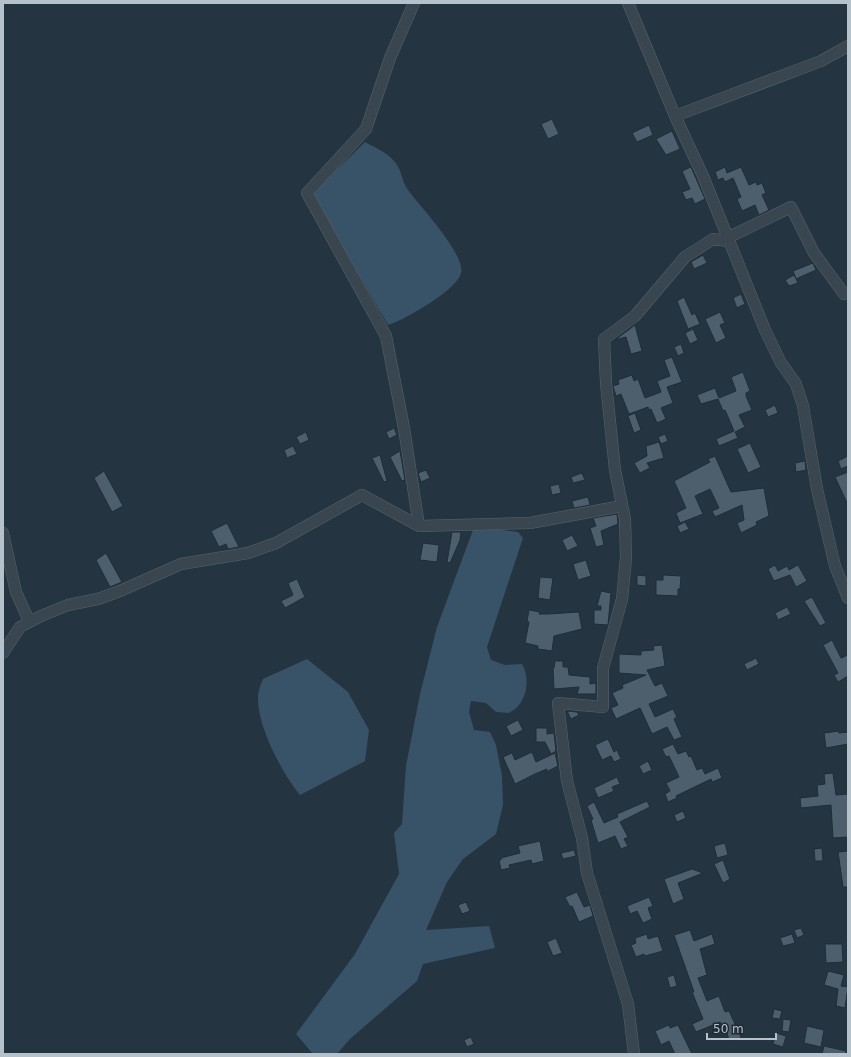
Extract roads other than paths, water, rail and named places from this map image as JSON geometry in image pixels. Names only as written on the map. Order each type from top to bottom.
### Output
[{"type":"street","points":[[414,3],[390,58],[366,129],[307,193],[386,336],[404,428],[419,526]]},
{"type":"street","points":[[628,3],[675,116],[703,176],[766,330],[781,363],[796,384],[803,406],[817,488],[834,558],[848,598]]},
{"type":"street","points":[[675,116],[821,61],[848,46]]},
{"type":"street","points":[[634,1054],[628,1004],[587,873],[582,838],[567,781],[558,702],[603,707],[603,668],[622,599],[625,572],[625,535],[622,506],[615,470],[606,383],[604,339],[635,316],[685,257],[713,239],[728,239],[791,207],[814,253],[844,294],[848,293]]},
{"type":"street","points":[[3,653],[20,627],[29,621],[68,605],[98,600],[181,564],[248,553],[276,543],[362,495],[419,526],[530,523],[622,506]]},
{"type":"street","points":[[3,533],[16,592],[29,621]]},
{"type":"water","points":[[365,142],[383,152],[396,163],[408,190],[440,230],[461,265],[461,273],[458,280],[451,287],[418,311],[388,325],[312,194]]},
{"type":"water","points":[[493,529],[518,532],[523,538],[487,647],[491,660],[505,665],[522,664],[526,674],[526,690],[522,701],[509,713],[496,712],[486,703],[471,701],[469,712],[474,730],[490,732],[496,745],[502,776],[503,805],[496,834],[463,859],[447,882],[426,930],[489,926],[495,948],[423,964],[417,981],[350,1039],[337,1054],[313,1054],[296,1034],[355,954],[399,874],[394,833],[402,824],[406,766],[420,694],[437,627],[473,530]]},
{"type":"water","points":[[307,659],[348,692],[369,730],[365,761],[300,795],[279,762],[266,735],[259,709],[258,697],[263,679]]}]
